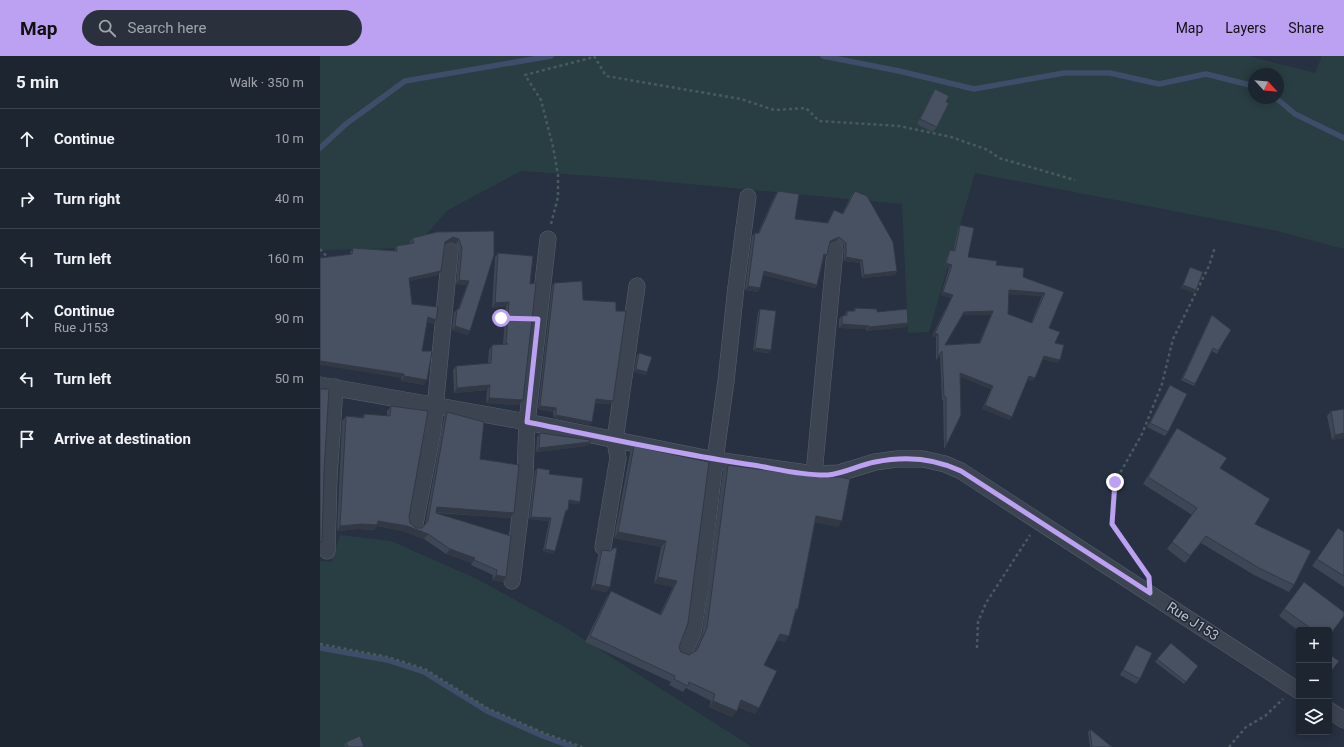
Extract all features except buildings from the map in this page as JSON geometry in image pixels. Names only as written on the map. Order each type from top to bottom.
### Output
[{"type":"street","points":[[684,652],[693,632],[700,588],[715,460],[720,435],[736,287],[748,197]]},
{"type":"street","points":[[512,581],[525,476],[527,422],[548,239]]},
{"type":"street","points":[[814,474],[835,250]]},
{"type":"street","points":[[415,524],[433,430],[450,251]]},
{"type":"street","points":[[603,547],[618,458],[615,440],[637,286]]},
{"type":"street","points":[[327,386],[329,478],[327,551]]},
{"type":"street","name":"Rue J153","points":[[327,386],[527,422],[715,460],[814,474],[839,473],[875,462],[897,459],[923,459],[945,464],[961,471],[1296,689]]},
{"type":"street","points":[[1332,712],[1344,720]]},
{"type":"path","points":[[548,239],[558,196],[558,175],[553,147],[541,100],[525,74],[594,57],[606,76],[741,100],[774,110],[806,108],[819,121],[899,126],[951,137],[988,150],[999,158],[1075,180]]},
{"type":"path","points":[[1150,593],[1149,577],[1112,524],[1115,482],[1142,434],[1162,384],[1172,338],[1202,281],[1215,247]]},
{"type":"path","points":[[320,249],[332,265]]},
{"type":"path","points":[[976,648],[978,622],[986,603],[1039,522]]},
{"type":"path","points":[[320,644],[388,657],[425,669],[487,708],[544,733],[582,747]]},
{"type":"path","points":[[1229,747],[1246,727],[1265,716],[1296,691]]},
{"type":"green space","points":[[320,56],[1249,56],[1315,73],[1322,56],[1344,56],[1344,249],[1277,231],[975,173],[929,332],[908,333],[902,204],[636,179],[521,171],[448,210],[414,248],[320,250]]},
{"type":"green space","points":[[340,535],[391,541],[477,579],[563,626],[752,747],[320,747],[320,561],[331,562]]},
{"type":"waterway","points":[[320,148],[346,124],[405,81],[551,56]]},
{"type":"waterway","points":[[823,56],[899,71],[974,89],[1064,73],[1110,73],[1159,84],[1206,74],[1248,84]]},
{"type":"waterway","points":[[1283,104],[1295,114],[1344,138]]},
{"type":"waterway","points":[[320,648],[387,660],[424,672],[487,711],[543,736],[573,747]]},
{"type":"route","points":[[501,318],[538,319],[527,422],[715,460],[814,474],[828,475],[875,462],[897,459],[923,459],[945,464],[961,471],[1150,593],[1149,577],[1112,524],[1115,482]]}]
